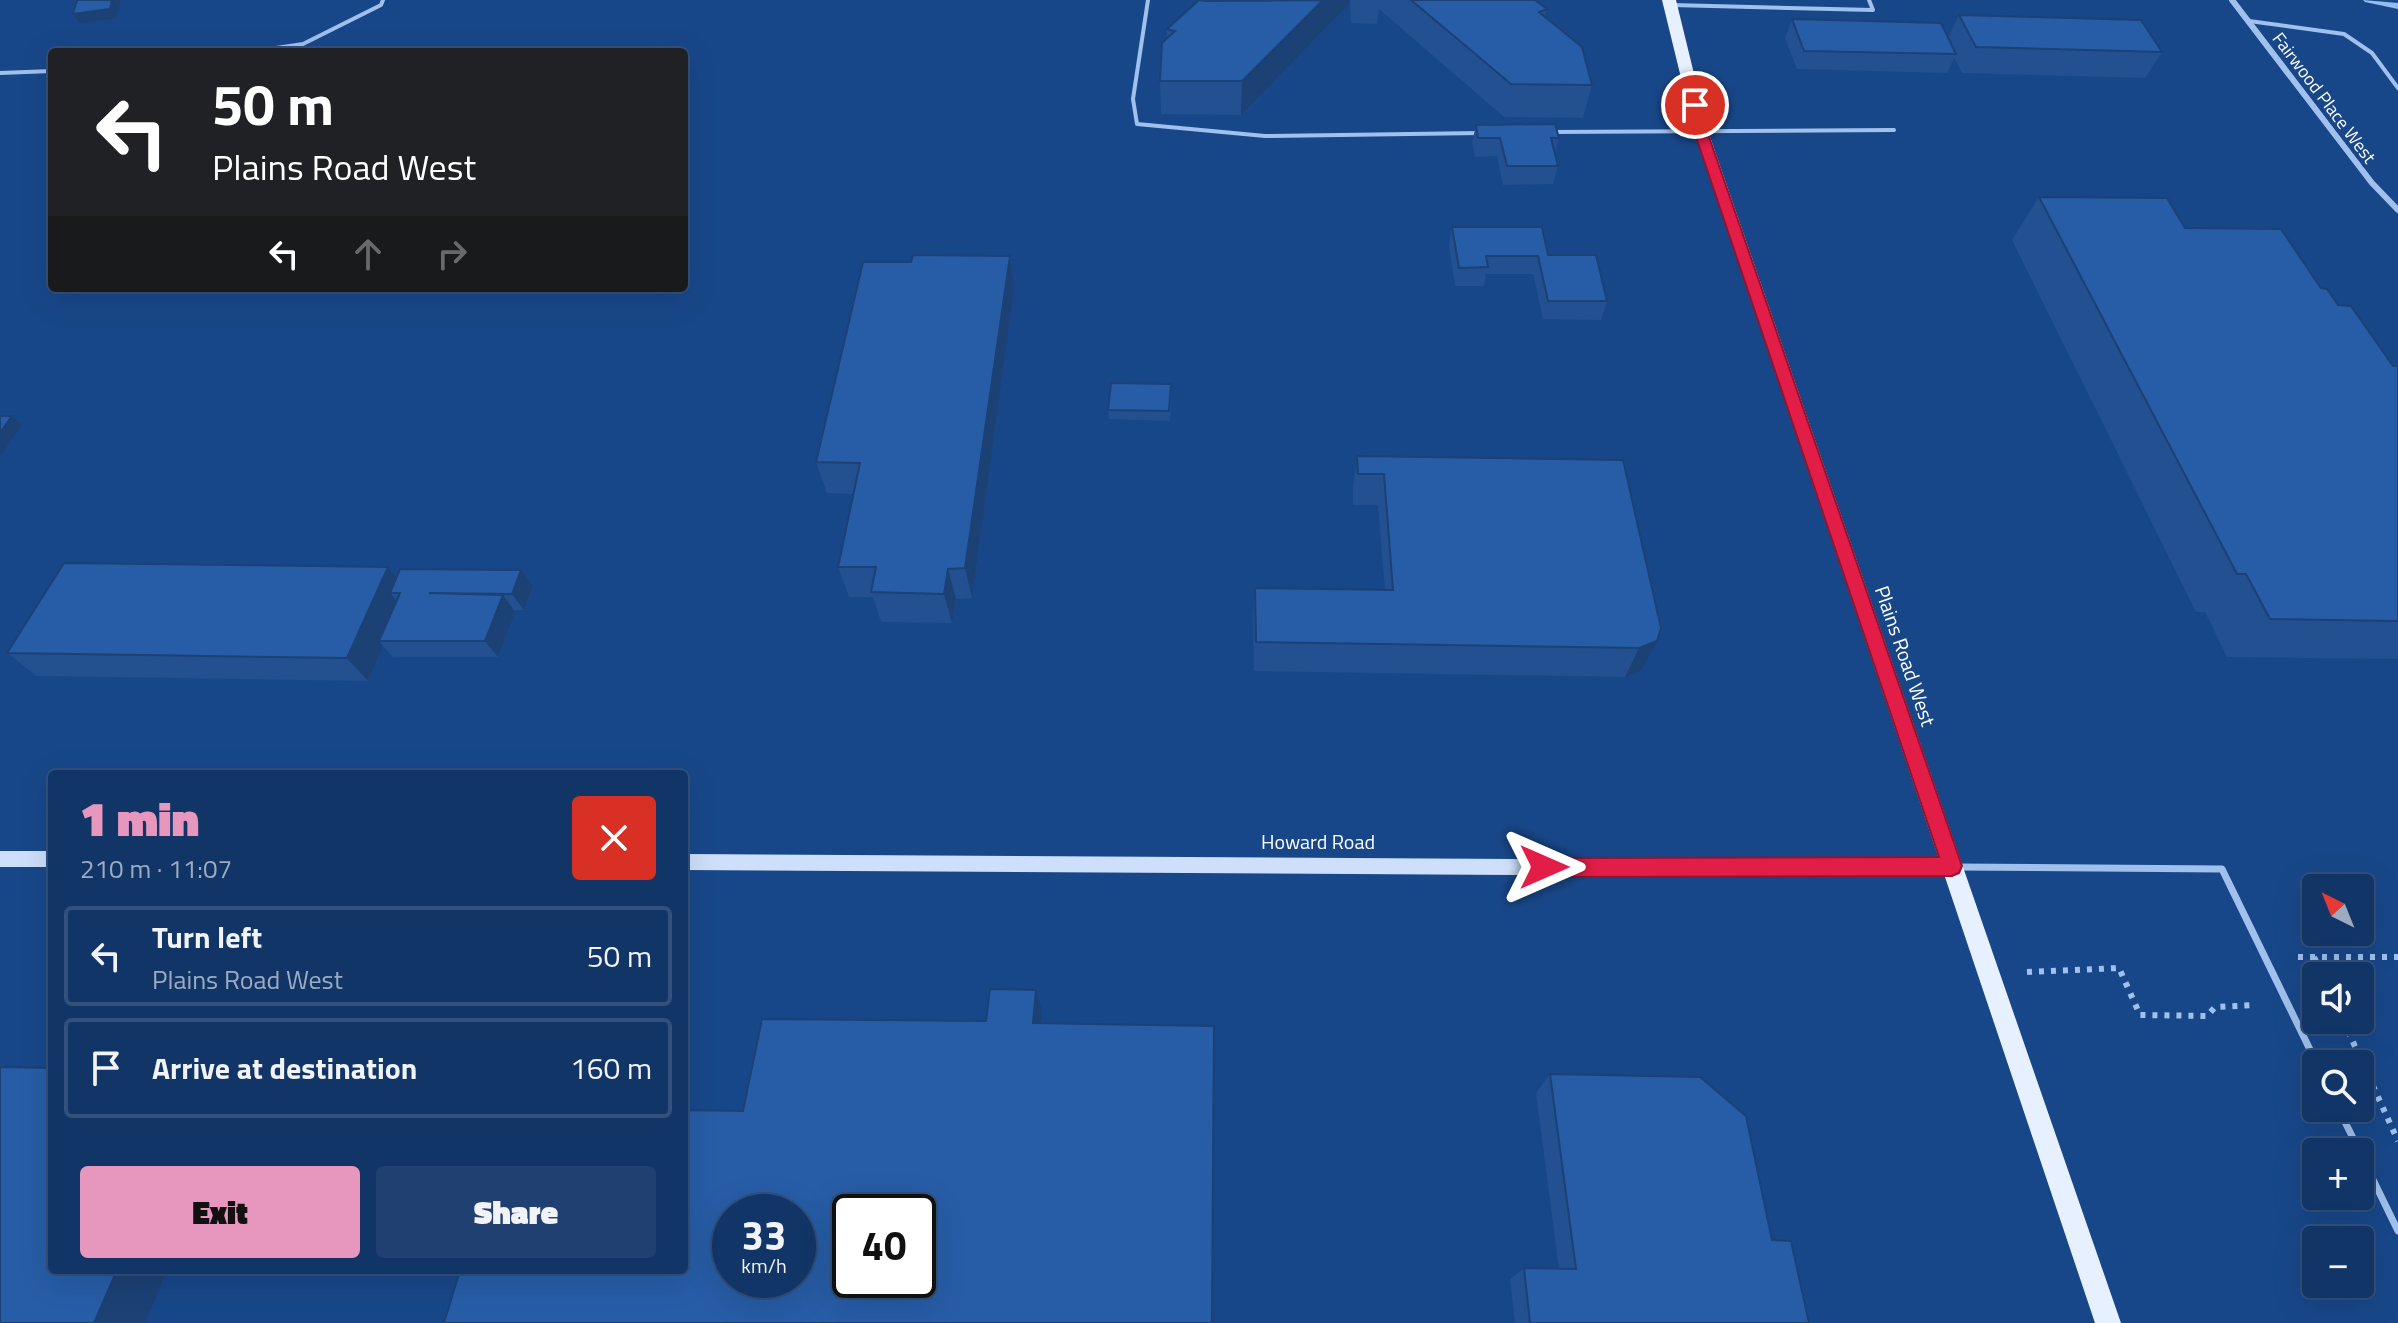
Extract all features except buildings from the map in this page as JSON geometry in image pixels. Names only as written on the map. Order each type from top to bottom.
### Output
[{"type":"main road","name":"Plains Road West","points":[[1670,2],[1701,131],[2108,1323]]},
{"type":"street","name":"Fairwood Place West","points":[[2232,0],[2336,138],[2398,210]]},
{"type":"street","points":[[0,859],[48,859]]},
{"type":"street","name":"Howard Road","points":[[688,862],[1952,866]]},
{"type":"lane","points":[[276,48],[303,44],[381,5],[383,0]]},
{"type":"lane","points":[[1148,0],[1133,99],[1137,124],[1185,132],[1261,136],[1495,133]]},
{"type":"lane","points":[[1670,2],[1873,10],[1869,0]]},
{"type":"lane","points":[[2249,21],[2344,34],[2372,53],[2398,88]]},
{"type":"lane","points":[[0,73],[48,71]]},
{"type":"lane","points":[[1543,132],[1894,130]]},
{"type":"lane","points":[[1952,866],[2222,869],[2310,1050]]},
{"type":"lane","points":[[2374,1181],[2398,1231]]},
{"type":"path","points":[[2265,956],[2398,957]]},
{"type":"path","points":[[2314,957],[2316,962]]},
{"type":"path","points":[[1990,974],[2119,968],[2140,1015],[2207,1016],[2215,1007],[2288,1004]]},
{"type":"path","points":[[2349,1034],[2398,1141]]},
{"type":"waterway","points":[[2368,0],[2398,6]]},
{"type":"route","points":[[1544,867],[1952,866],[1701,131],[1695,105]]}]
